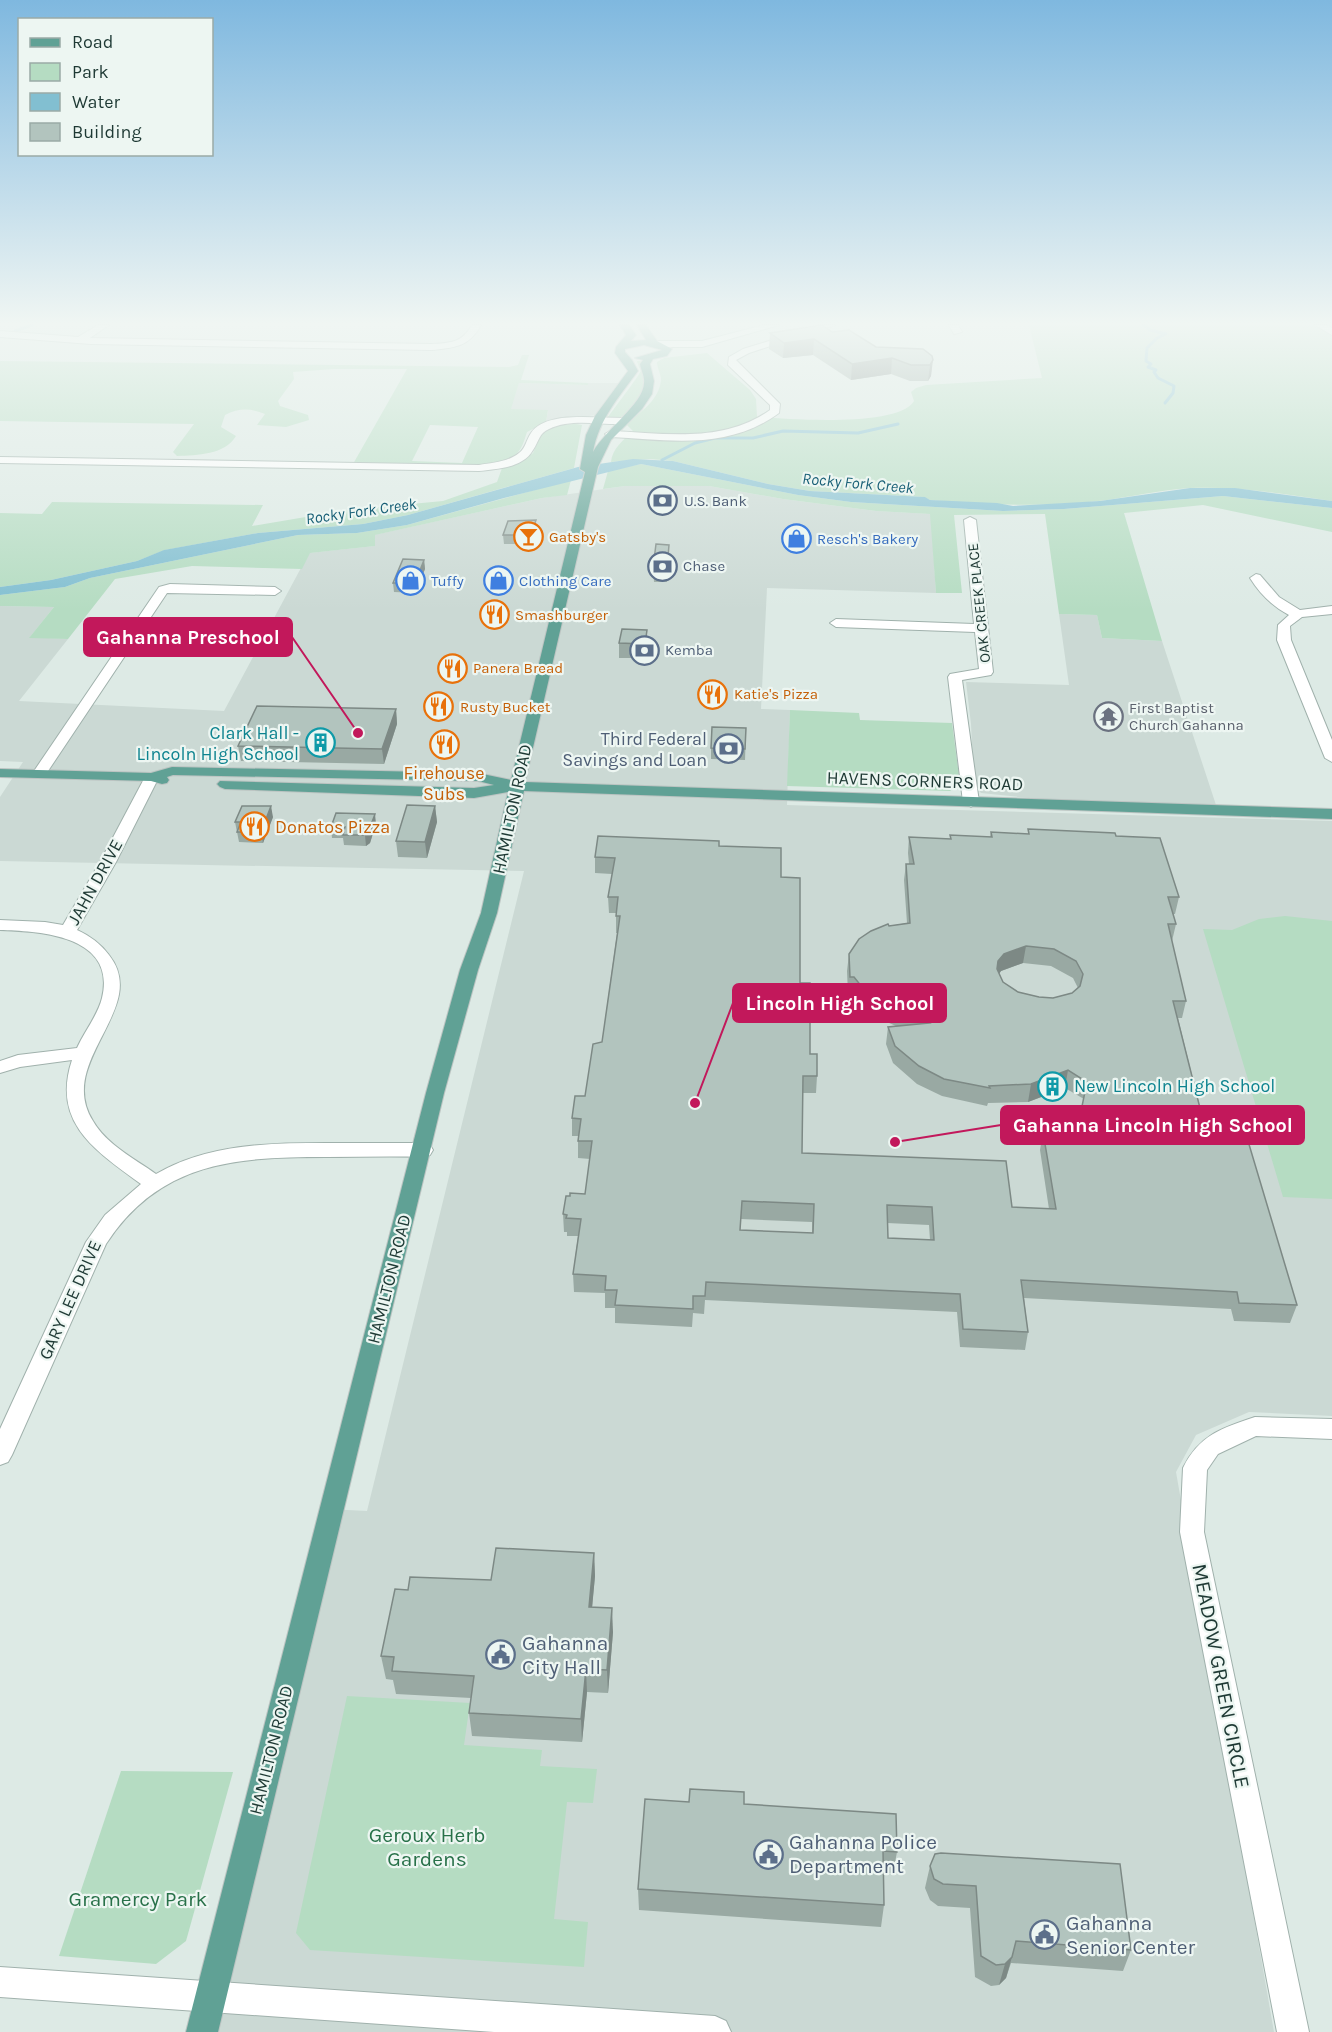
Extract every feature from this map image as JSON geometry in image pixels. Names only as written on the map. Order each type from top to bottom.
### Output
[{"type":"main road","name":"HAMILTON ROAD","points":[[594,452],[624,420]]},
{"type":"main road","name":"HAMILTON ROAD","points":[[202,2032],[449,1039],[469,970],[489,913],[504,852],[517,786],[578,527],[594,452],[597,422]]},
{"type":"main road","name":"HAVENS CORNERS ROAD","points":[[0,774],[152,777],[170,783],[474,793],[517,786],[1332,814]]},
{"type":"street","points":[[0,460],[479,468],[500,466],[523,456],[529,449],[535,433],[548,425],[617,420]]},
{"type":"street","points":[[610,434],[693,436],[735,432],[752,427],[762,420]]},
{"type":"street","name":"OAK CREEK PLACE","points":[[970,520],[986,672],[955,677],[971,802]]},
{"type":"street","points":[[1256,579],[1265,592],[1285,609],[1298,614],[1332,610]]},
{"type":"street","points":[[39,774],[163,590],[170,588],[275,591]]},
{"type":"street","points":[[1298,614],[1284,625],[1284,640],[1332,758]]},
{"type":"street","points":[[836,623],[983,628]]},
{"type":"street","name":"JAHN DRIVE","points":[[152,777],[108,862],[68,931],[82,938],[100,952],[112,973],[111,998],[83,1053],[75,1078],[76,1099],[82,1122],[106,1147],[154,1183]]},
{"type":"street","points":[[0,925],[40,926],[68,931]]},
{"type":"street","points":[[0,1067],[18,1061],[83,1053]]},
{"type":"street","name":"GARY LEE DRIVE","points":[[0,1455],[96,1242],[110,1220],[154,1183],[184,1167],[212,1157],[268,1149],[423,1150]]},
{"type":"street","name":"MEADOW GREEN CIRCLE","points":[[1293,2032],[1192,1532],[1195,1468],[1210,1447],[1255,1426],[1332,1429]]},
{"type":"street","points":[[0,1982],[715,2032]]},
{"type":"shaded area","points":[[671,484],[709,486],[783,499],[876,511],[931,514],[936,593],[767,588],[761,709],[790,710],[787,805],[1332,821],[1332,1416],[1249,1412],[1196,1435],[1176,1472],[1274,2032],[192,2032],[327,1509],[367,1511],[524,871],[0,861],[0,797],[23,762],[0,761],[0,606],[54,607],[30,637],[68,639],[19,701],[224,711],[309,553],[374,546],[374,535],[542,498],[625,486]]},
{"type":"shaded area","points":[[1059,614],[1097,615],[1102,638],[1162,641],[1216,805],[1048,800],[981,793],[974,785],[966,682],[1069,685]]},
{"type":"green space","points":[[223,420],[221,427],[236,436],[225,447],[210,453],[177,456],[173,452],[194,424],[0,421]]},
{"type":"green space","points":[[261,420],[309,420],[286,427],[257,425]]},
{"type":"green space","points":[[378,420],[546,420],[527,432],[517,454],[501,462],[461,467],[353,464]],"holes":[[[430,425],[478,427],[462,463],[412,461]]]},
{"type":"green space","points":[[631,420],[1332,420],[1332,501],[1261,491],[1190,488],[1078,503],[1014,505],[972,503],[930,500],[924,497],[810,491],[768,484],[673,461],[650,459],[611,462],[616,449],[633,431],[626,424]]},
{"type":"green space","points":[[554,425],[582,425],[574,468],[408,515],[363,524],[258,533],[165,550],[137,561],[51,580],[0,587],[0,513],[42,514],[52,502],[263,505],[252,526],[347,510],[443,501],[497,482],[502,468],[522,461],[533,453],[543,430]]},
{"type":"green space","points":[[641,464],[798,495],[851,502],[1003,511],[1064,509],[1223,496],[1332,508],[1332,532],[1203,505],[1124,513],[1162,641],[1102,638],[1097,615],[1059,614],[1045,514],[954,515],[962,593],[936,593],[930,514],[876,511],[783,499],[709,486],[625,486],[603,489],[608,471]]},
{"type":"green space","points":[[571,480],[567,495],[542,498],[375,535],[375,546],[310,553],[302,569],[192,566],[115,579],[68,639],[29,638],[54,607],[0,606],[0,595],[65,587],[90,578],[298,535],[357,533],[407,525]]},
{"type":"green space","points":[[790,710],[859,713],[860,720],[952,723],[960,783],[950,791],[787,786]]},
{"type":"green space","points":[[1285,916],[1332,921],[1332,1199],[1283,1197],[1203,929],[1232,930],[1259,919]]},
{"type":"green space","name":"Geroux Herb Gardens","points":[[347,1696],[470,1703],[464,1745],[542,1750],[540,1766],[597,1769],[593,1803],[567,1802],[554,1919],[588,1922],[584,1967],[310,1950],[296,1933]]},
{"type":"green space","name":"Gramercy Park","points":[[121,1771],[233,1772],[186,1941],[156,1964],[59,1956]]},
{"type":"water","points":[[633,459],[673,461],[768,484],[810,491],[925,497],[930,500],[997,503],[1013,506],[1100,501],[1190,488],[1235,488],[1332,501],[1332,508],[1223,496],[1064,509],[1003,511],[851,502],[798,495],[641,464],[407,525],[357,533],[298,535],[90,578],[65,587],[0,595],[0,587],[51,580],[137,561],[164,550],[258,533],[363,524],[408,515],[578,467]]},
{"type":"building","points":[[536,520],[531,535],[503,535],[508,521]]},
{"type":"building","points":[[656,544],[669,545],[667,568],[653,568]]},
{"type":"building","points":[[403,559],[424,560],[415,583],[393,583]]},
{"type":"building","points":[[622,629],[647,630],[645,644],[619,643]]},
{"type":"building","points":[[257,706],[396,709],[382,749],[238,746]]},
{"type":"building","points":[[712,727],[746,728],[745,749],[711,748]]},
{"type":"building","points":[[407,805],[435,806],[425,842],[396,841]]},
{"type":"building","points":[[242,806],[271,806],[261,832],[237,832],[241,822],[235,822]]},
{"type":"building","points":[[336,813],[375,814],[368,833],[365,835],[343,835],[345,827],[331,827]]},
{"type":"building","points":[[1028,829],[1115,833],[1116,836],[1160,838],[1179,897],[1168,897],[1176,924],[1168,924],[1186,1001],[1173,1001],[1203,1120],[1214,1121],[1219,1140],[1248,1141],[1297,1305],[1239,1303],[1237,1292],[1021,1280],[1028,1332],[963,1329],[960,1294],[706,1282],[705,1296],[693,1296],[693,1309],[615,1305],[617,1290],[605,1290],[606,1276],[573,1274],[581,1219],[566,1218],[567,1215],[563,1214],[566,1196],[570,1196],[570,1193],[585,1194],[592,1141],[578,1141],[581,1119],[572,1118],[575,1096],[585,1096],[593,1044],[602,1042],[620,916],[616,916],[618,897],[608,897],[615,858],[595,857],[598,836],[719,841],[719,846],[781,848],[781,877],[800,878],[800,983],[810,983],[810,1054],[817,1054],[817,1076],[803,1076],[802,1153],[1006,1161],[1012,1207],[1056,1209],[1043,1132],[1084,1135],[1080,1116],[1087,1082],[1068,1070],[1031,1084],[989,1086],[990,1088],[944,1079],[919,1066],[895,1046],[888,1027],[929,1023],[882,1002],[866,992],[854,977],[850,977],[849,954],[859,939],[888,924],[889,926],[910,923],[906,864],[914,864],[909,837],[951,839],[950,835],[992,837],[991,832],[1029,834]],"holes":[[[1026,946],[1054,949],[1076,961],[1083,974],[1080,986],[1072,993],[1053,998],[1018,992],[1003,982],[997,969],[998,961],[1004,954]],[[742,1201],[814,1204],[813,1233],[740,1230]],[[887,1205],[932,1207],[934,1240],[888,1238]]]},
{"type":"building","name":"Gahanna City Hall","points":[[496,1548],[594,1553],[589,1607],[612,1608],[607,1670],[586,1669],[581,1719],[469,1713],[474,1676],[392,1671],[394,1657],[381,1656],[395,1589],[408,1590],[410,1577],[491,1580]]},
{"type":"building","name":"Gahanna Police Department","points":[[690,1789],[744,1792],[744,1804],[896,1814],[897,1852],[883,1851],[884,1905],[638,1889],[645,1799],[689,1802]]},
{"type":"building","name":"Gahanna Senior Center","points":[[935,1854],[1120,1864],[1131,1950],[1016,1941],[1012,1957],[1005,1964],[996,1965],[981,1956],[976,1886],[943,1884],[934,1879],[930,1866]]},
{"type":"waterway","points":[[662,460],[695,443],[715,438],[753,438],[783,431],[858,433],[898,424]]},
{"type":"place","name":"U.S. Bank","points":[[663,501]]},
{"type":"place","name":"Gatsby's","points":[[528,537]]},
{"type":"place","name":"Resch's Bakery","points":[[796,539]]},
{"type":"place","name":"Chase","points":[[662,566]]},
{"type":"place","name":"Tuffy","points":[[410,581]]},
{"type":"place","name":"Clothing Care","points":[[498,581]]},
{"type":"place","name":"Smashburger","points":[[494,615]]},
{"type":"place","name":"Kemba","points":[[644,650]]},
{"type":"place","name":"Panera Bread","points":[[452,668]]},
{"type":"place","name":"Katie's Pizza","points":[[713,694]]},
{"type":"place","name":"Rusty Bucket","points":[[439,707]]},
{"type":"place","name":"First Baptist Church Gahanna","points":[[1108,717]]},
{"type":"place","name":"Gahanna Preschool","points":[[358,733]]},
{"type":"place","name":"Clark Hall - Lincoln High School","points":[[320,743]]},
{"type":"place","name":"Firehouse Subs","points":[[444,744]]},
{"type":"place","name":"Third Federal Savings and Loan","points":[[728,749]]},
{"type":"place","name":"Donatos Pizza","points":[[254,827]]},
{"type":"place","name":"New Lincoln High School","points":[[1053,1086]]},
{"type":"place","name":"Lincoln High School","points":[[695,1103]]},
{"type":"place","name":"Gahanna Lincoln High School","points":[[895,1142]]},
{"type":"place","name":"Gahanna City Hall","points":[[501,1655]]},
{"type":"place","name":"Gahanna Police Department","points":[[768,1854]]},
{"type":"place","name":"Gahanna Senior Center","points":[[1045,1935]]},
{"type":"water label","name":"Rocky Fork Creek","points":[[858,483]]},
{"type":"water label","name":"Rocky Fork Creek","points":[[361,511]]}]
